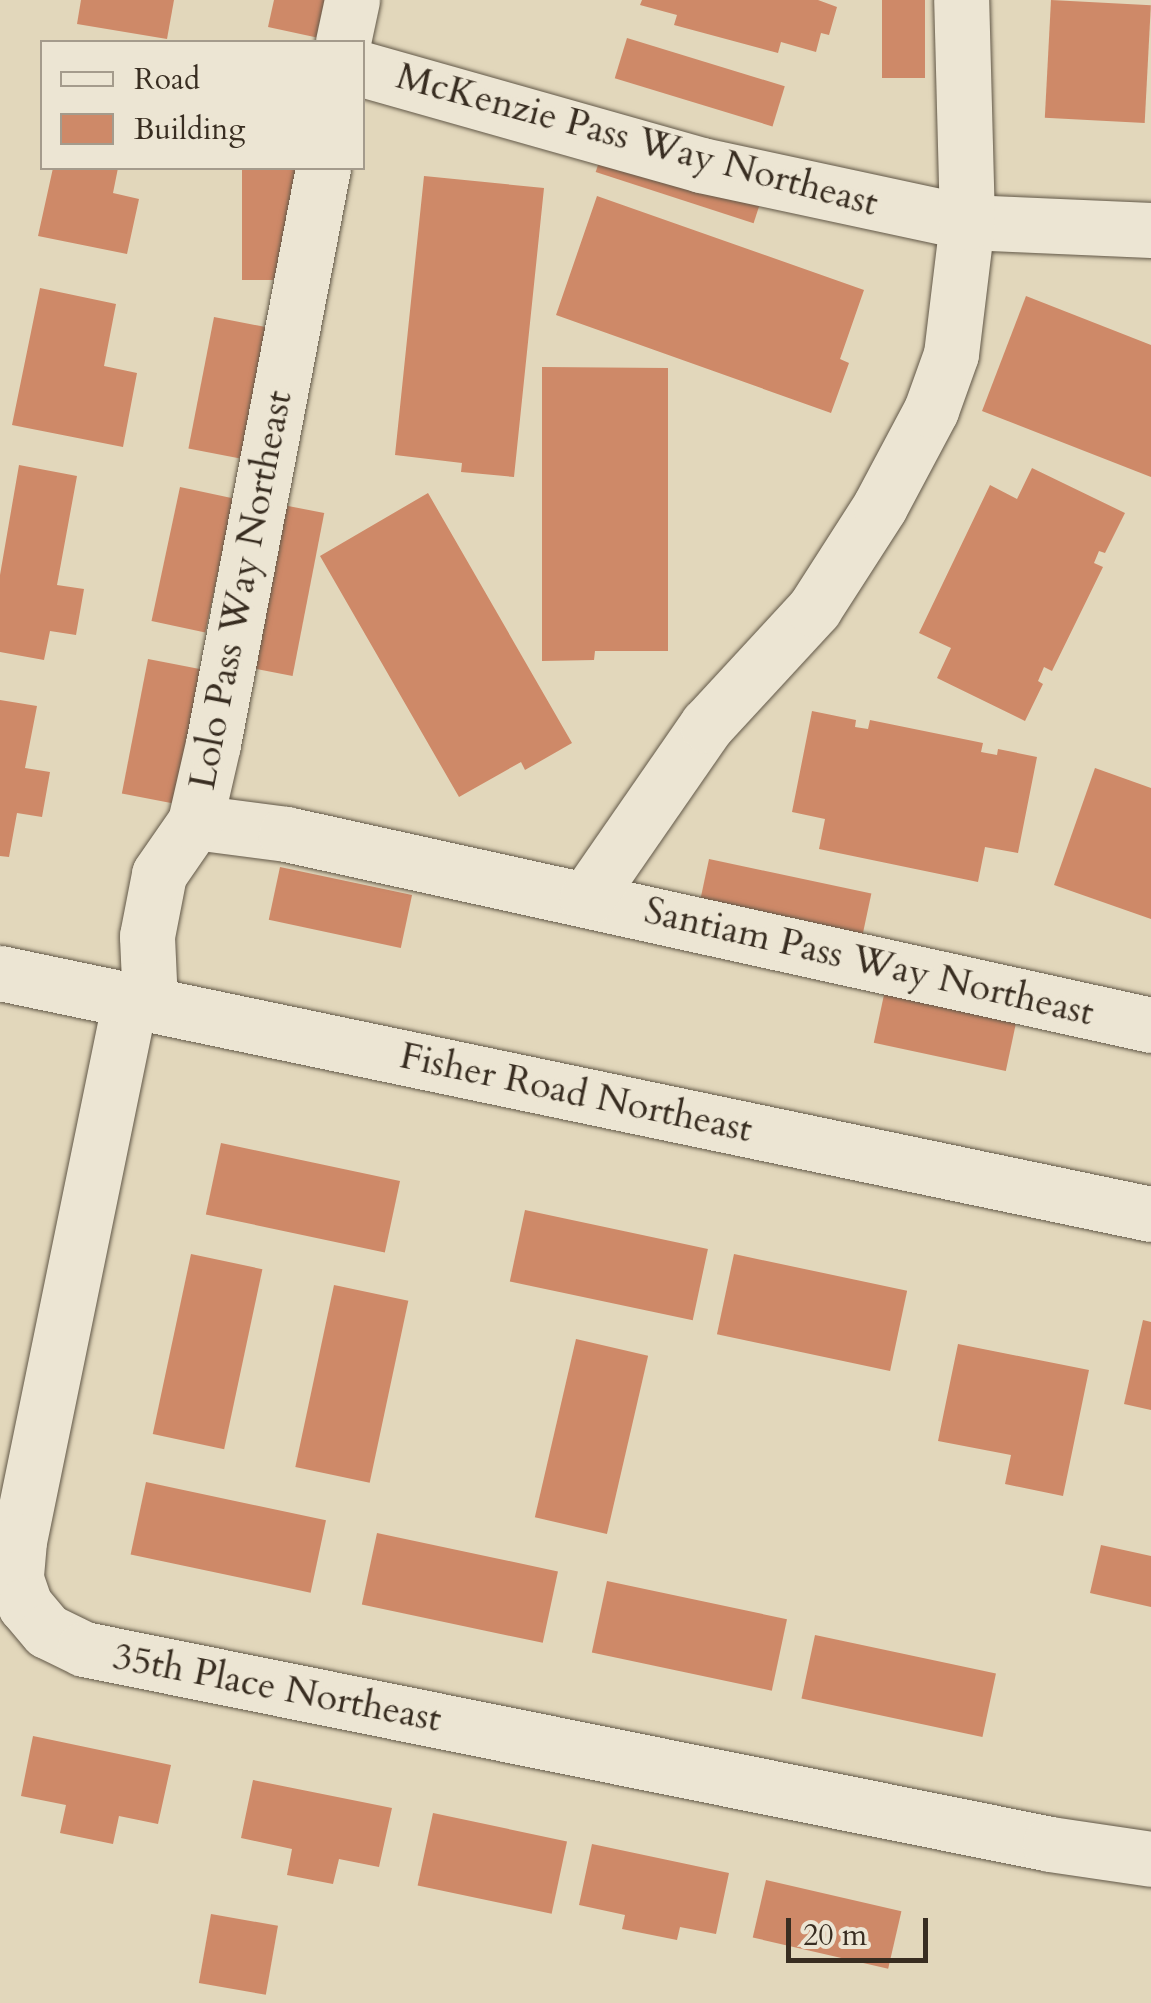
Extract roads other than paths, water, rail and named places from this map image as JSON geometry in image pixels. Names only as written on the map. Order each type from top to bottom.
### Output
[{"type":"street","points":[[344,40],[352,0]]},
{"type":"street","name":"Santiam Pass Way Northeast","points":[[587,898],[707,725],[814,609],[880,506],[930,410],[951,354],[967,222],[961,0]]},
{"type":"street","name":"McKenzie Pass Way Northeast","points":[[365,69],[701,165],[967,222],[1151,230]]},
{"type":"street","name":"Lolo Pass Way Northeast","points":[[140,1002],[159,874],[195,822],[222,706],[323,170]]},
{"type":"street","name":"Santiam Pass Way Northeast","points":[[195,822],[286,834],[1151,1025]]},
{"type":"street","name":"Fisher Road Northeast","points":[[0,973],[1151,1214]]},
{"type":"street","name":"35th Place Northeast","points":[[140,1002],[19,1541],[16,1579],[25,1605],[47,1631],[103,1652],[1050,1844],[1151,1859]]}]
